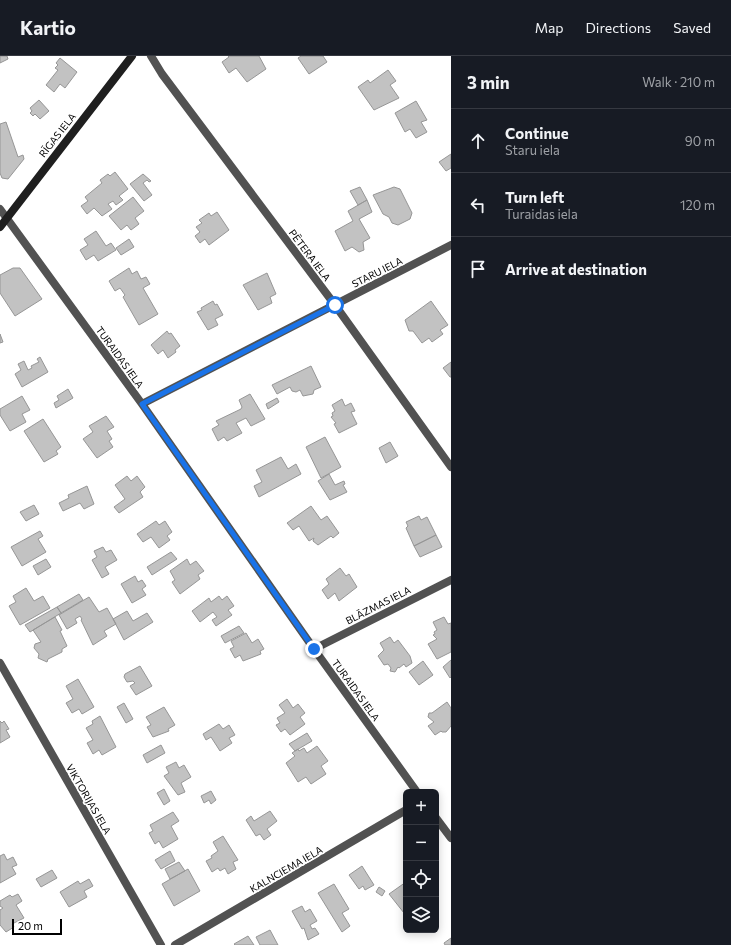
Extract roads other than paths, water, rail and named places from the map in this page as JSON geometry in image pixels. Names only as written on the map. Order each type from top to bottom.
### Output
[{"type":"street","name":"RĪGAS IELA","points":[[0,227],[132,56]]},
{"type":"street","name":"PĒTERA IELA","points":[[151,56],[162,74],[335,305],[451,468]]},
{"type":"street","name":"TURAIDAS IELA","points":[[0,209],[142,404],[314,649],[415,789]]},
{"type":"street","name":"STARU IELA","points":[[142,404],[451,245]]},
{"type":"street","name":"BLĀZMAS IELA","points":[[314,649],[451,580]]},
{"type":"street","name":"VIKTORIJAS IELA","points":[[0,663],[160,945]]},
{"type":"street","name":"KALNCIEMA IELA","points":[[175,945],[403,812]]},
{"type":"street","points":[[439,822],[451,838]]}]
